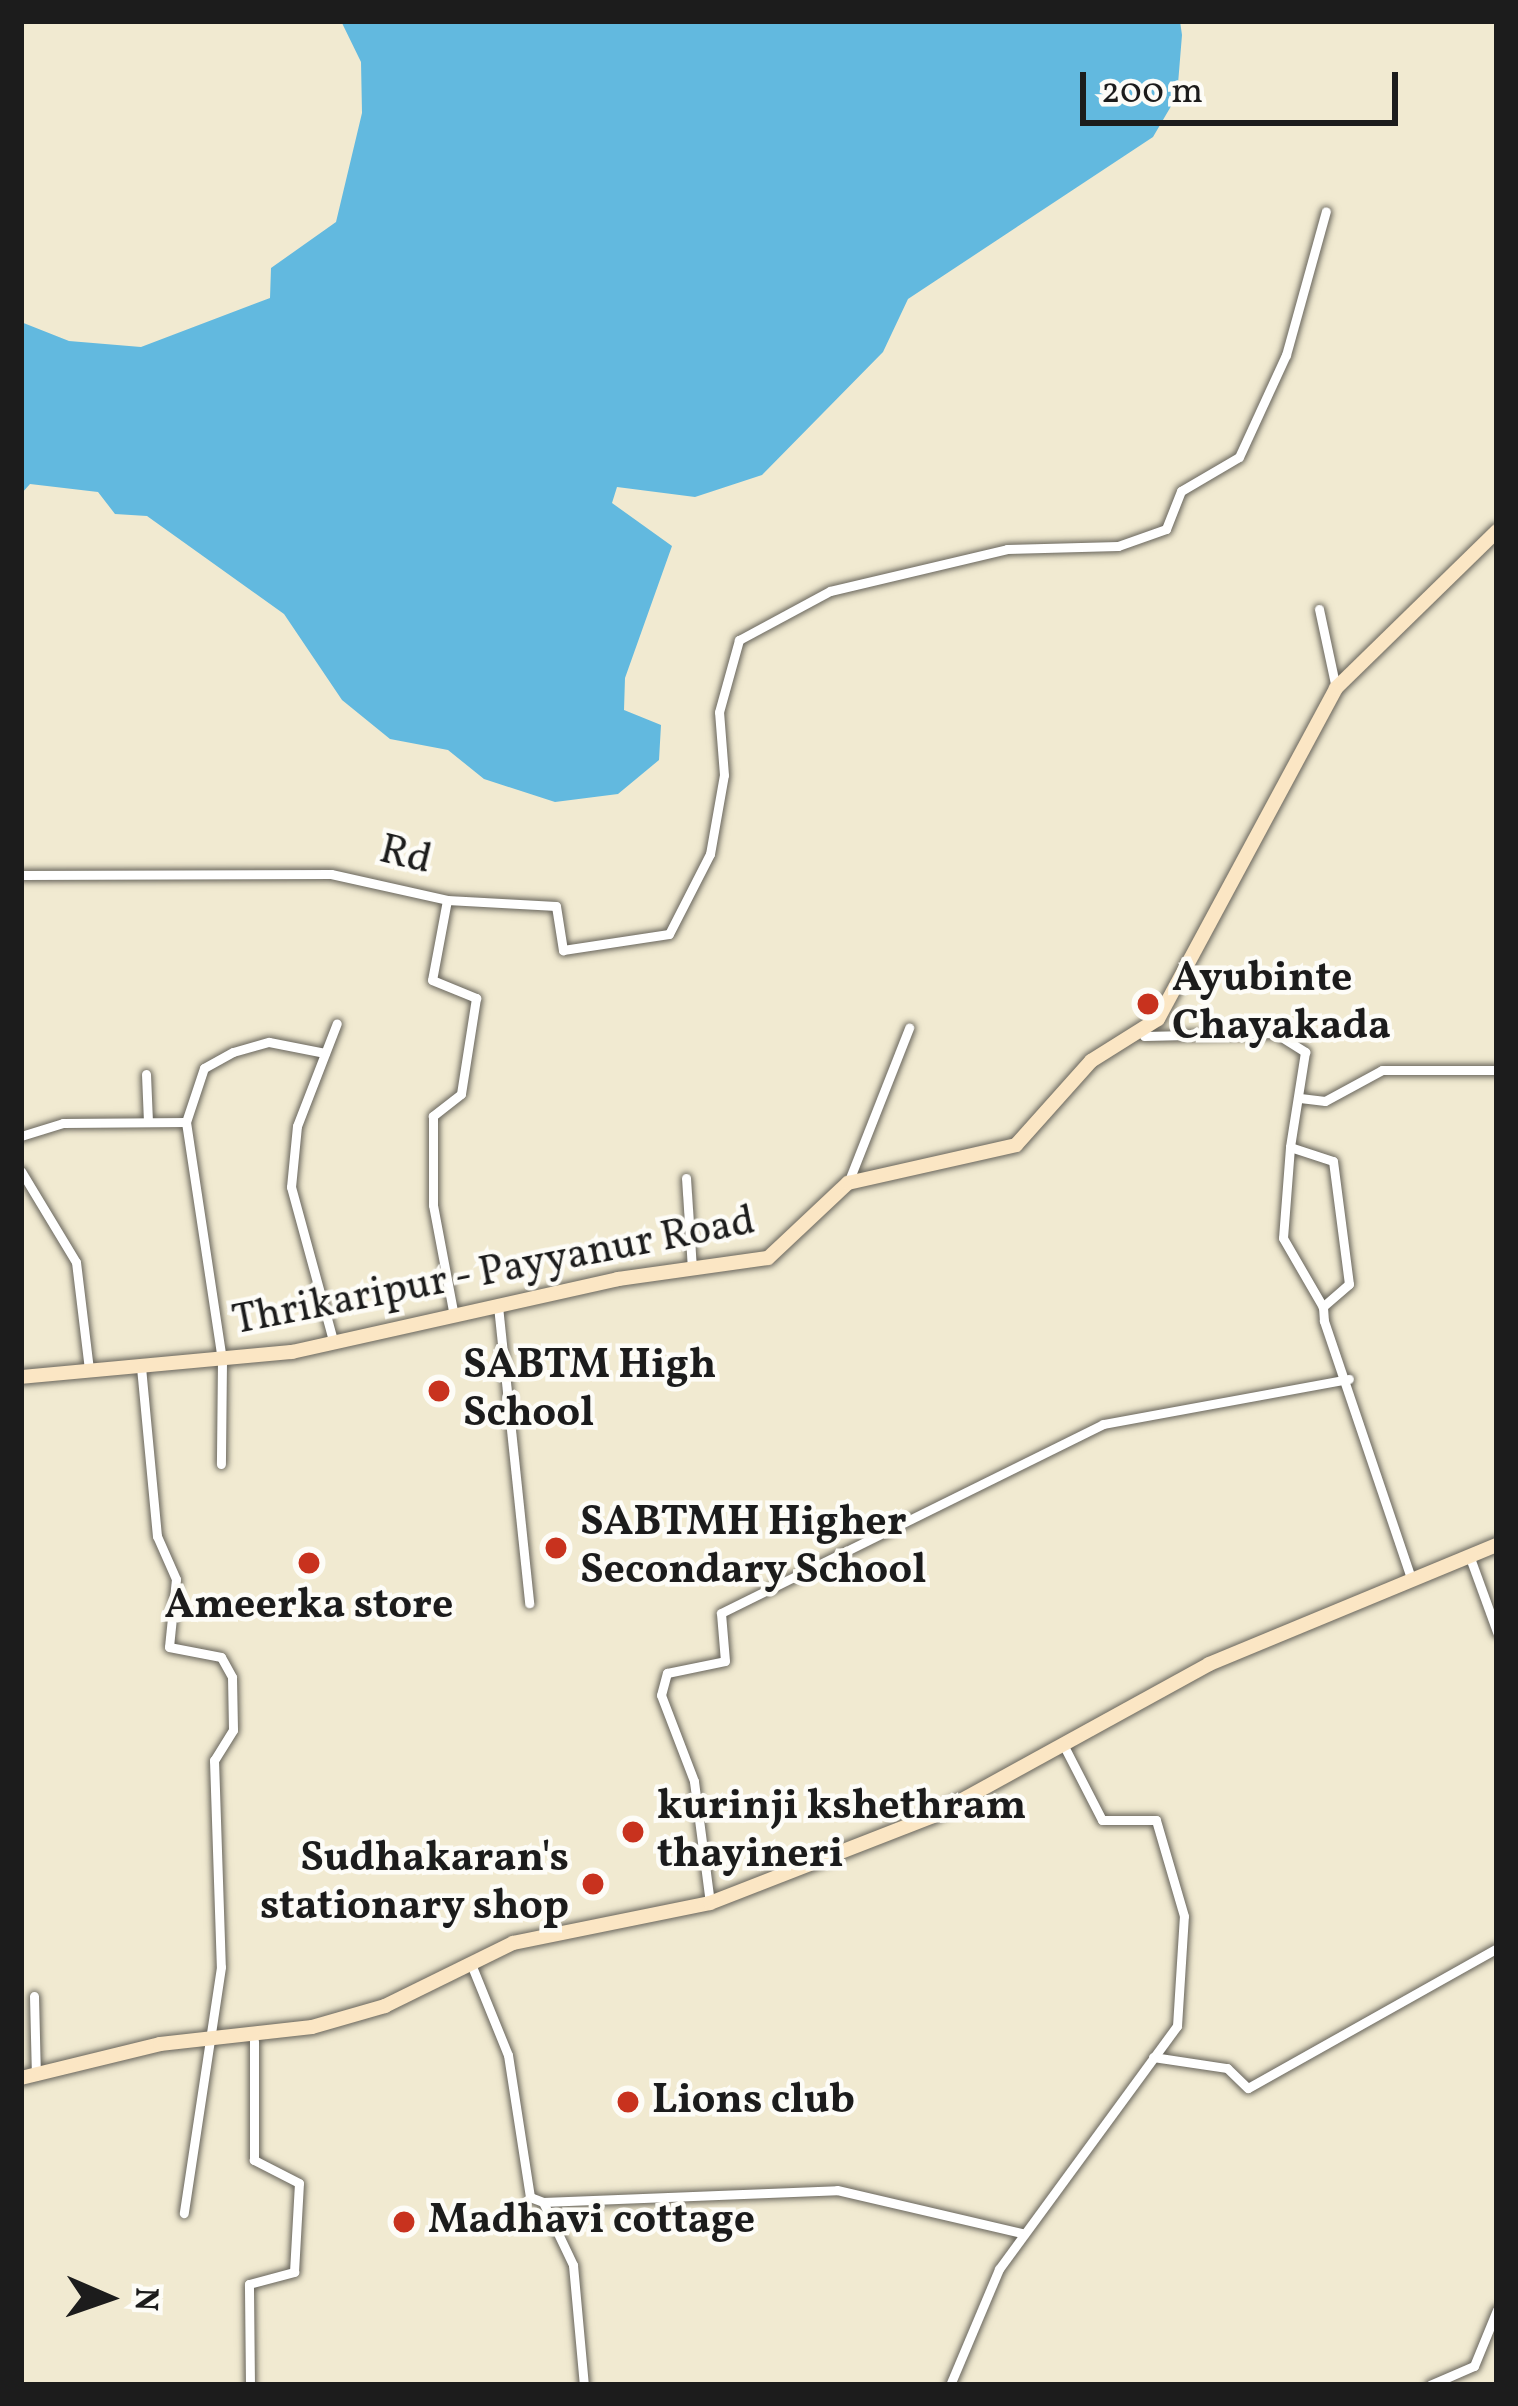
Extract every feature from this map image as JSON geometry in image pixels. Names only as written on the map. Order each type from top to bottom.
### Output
[{"type":"main road","points":[[848,1184],[1016,1145],[1091,1061],[1144,1036],[1336,688],[1497,531]]},
{"type":"main road","name":"Thrikaripur - Payyanur Road","points":[[21,1377],[222,1360],[334,1344],[783,1250],[848,1184]]},
{"type":"main road","points":[[28,2077],[205,2041],[254,2041],[386,2006],[513,1942],[710,1903],[933,1816],[1065,1748],[1209,1664],[1410,1575],[1497,1545]]},
{"type":"street","points":[[447,900],[556,906],[563,950],[669,934],[710,854],[724,775],[719,712],[739,640],[830,591],[1007,550],[1118,546],[1166,529],[1181,490],[1239,457],[1286,355],[1326,211]]},
{"type":"street","points":[[1318,610],[1336,688]]},
{"type":"street","name":"Rd","points":[[21,875],[331,874],[447,900],[432,980],[476,998],[461,1094],[433,1116],[433,1205],[454,1316]]},
{"type":"street","points":[[334,1344],[291,1187],[297,1126],[337,1023]]},
{"type":"street","points":[[848,1184],[909,1028]]},
{"type":"street","points":[[1144,1036],[1276,1033],[1305,1052],[1290,1147],[1283,1238],[1323,1307],[1410,1575]]},
{"type":"street","points":[[221,1464],[222,1360],[186,1121],[204,1068],[233,1052],[269,1042],[326,1052]]},
{"type":"street","points":[[1300,1098],[1325,1101],[1382,1070],[1497,1070]]},
{"type":"street","points":[[146,1074],[148,1122]]},
{"type":"street","points":[[21,1136],[186,1121]]},
{"type":"street","points":[[1290,1147],[1333,1161],[1349,1284],[1323,1307]]},
{"type":"street","points":[[21,1171],[76,1262],[88,1370]]},
{"type":"street","points":[[686,1178],[692,1268]]},
{"type":"street","points":[[498,1306],[529,1603]]},
{"type":"street","points":[[142,1366],[155,1520],[176,1579],[169,1647],[221,1657],[232,1677],[233,1730],[214,1760],[220,1967],[205,2041],[184,2213]]},
{"type":"street","points":[[710,1903],[694,1781],[661,1695],[667,1673],[725,1660],[721,1612],[1103,1424],[1349,1379]]},
{"type":"street","points":[[1468,1555],[1497,1632]]},
{"type":"street","points":[[950,2385],[1022,2233],[1177,2026],[1184,1916],[1156,1820],[1102,1820],[1065,1748]]},
{"type":"street","points":[[1154,2057],[1227,2068],[1248,2088],[1497,1948]]},
{"type":"street","points":[[471,1964],[508,2054],[530,2197],[543,2202],[837,2190],[1022,2233]]},
{"type":"street","points":[[28,2077],[34,1996]]},
{"type":"street","points":[[250,2385],[249,2284],[293,2272],[299,2183],[254,2160],[254,2041]]},
{"type":"street","points":[[543,2202],[573,2265],[584,2385]]},
{"type":"street","points":[[1430,2385],[1474,2366],[1497,2310]]},
{"type":"water","points":[[341,21],[1180,21],[1182,35],[1177,96],[1153,137],[908,299],[883,352],[762,475],[695,497],[617,487],[612,503],[672,546],[625,678],[624,710],[661,725],[659,760],[618,794],[555,802],[484,779],[448,750],[390,739],[342,700],[284,614],[147,516],[115,514],[98,492],[30,484],[21,494],[21,322],[69,341],[141,347],[270,298],[271,268],[336,222],[362,113],[361,62]]},
{"type":"place","name":"Ayubinte Chayakada","points":[[1148,1004]]},
{"type":"place","name":"SABTM High School","points":[[439,1391]]},
{"type":"place","name":"SABTMH Higher Secondary School","points":[[556,1548]]},
{"type":"place","name":"Ameerka store","points":[[309,1563]]},
{"type":"place","name":"kurinji kshethram thayineri","points":[[633,1832]]},
{"type":"place","name":"Sudhakaran's stationary shop","points":[[593,1884]]},
{"type":"place","name":"Lions club","points":[[628,2102]]},
{"type":"place","name":"Madhavi cottage","points":[[404,2222]]}]
